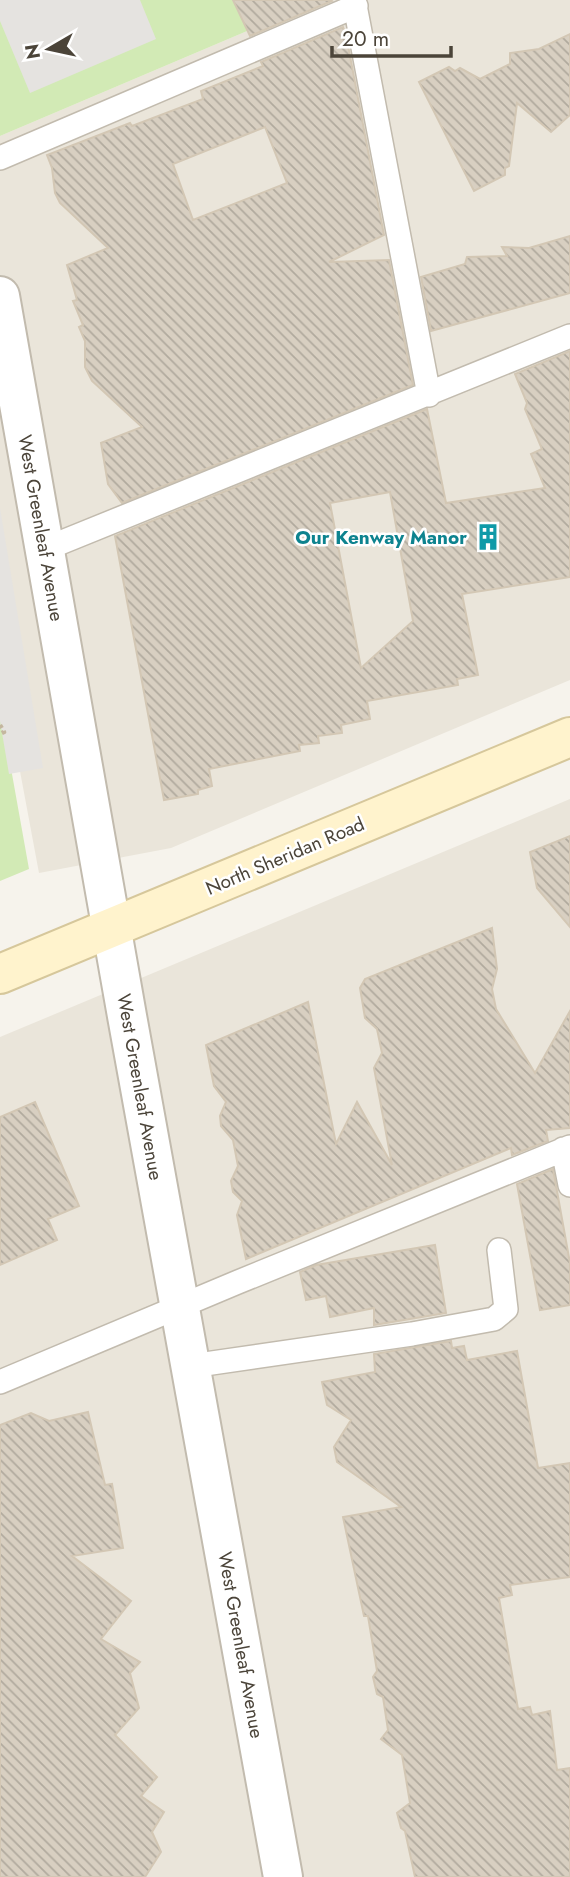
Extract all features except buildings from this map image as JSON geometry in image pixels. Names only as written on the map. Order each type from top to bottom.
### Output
[{"type":"main road","name":"North Sheridan Road","points":[[0,974],[570,737]]},
{"type":"street","name":"West Greenleaf Avenue","points":[[0,296],[283,1877]]},
{"type":"lane","points":[[0,158],[355,3],[429,395]]},
{"type":"lane","points":[[44,549],[570,336]]},
{"type":"lane","points":[[0,1382],[567,1148],[570,1185]]},
{"type":"lane","points":[[191,1366],[412,1334],[494,1319],[506,1309],[499,1250]]},
{"type":"path","points":[[0,725],[4,732],[0,734]]},
{"type":"shaded area","points":[[0,0],[140,0],[156,39],[30,93],[0,21]]},
{"type":"shaded area","points":[[320,0],[570,0],[570,680],[171,848],[39,873],[0,664],[0,136]]},
{"type":"shaded area","points":[[0,508],[43,768],[9,774],[0,721]]},
{"type":"shaded area","points":[[570,799],[570,1877],[0,1877],[0,1037]]},
{"type":"green space","points":[[0,0],[320,0],[0,136]]},
{"type":"green space","points":[[0,707],[29,869],[0,881]]},
{"type":"place","name":"Our Kenway Manor","points":[[488,537]]}]
